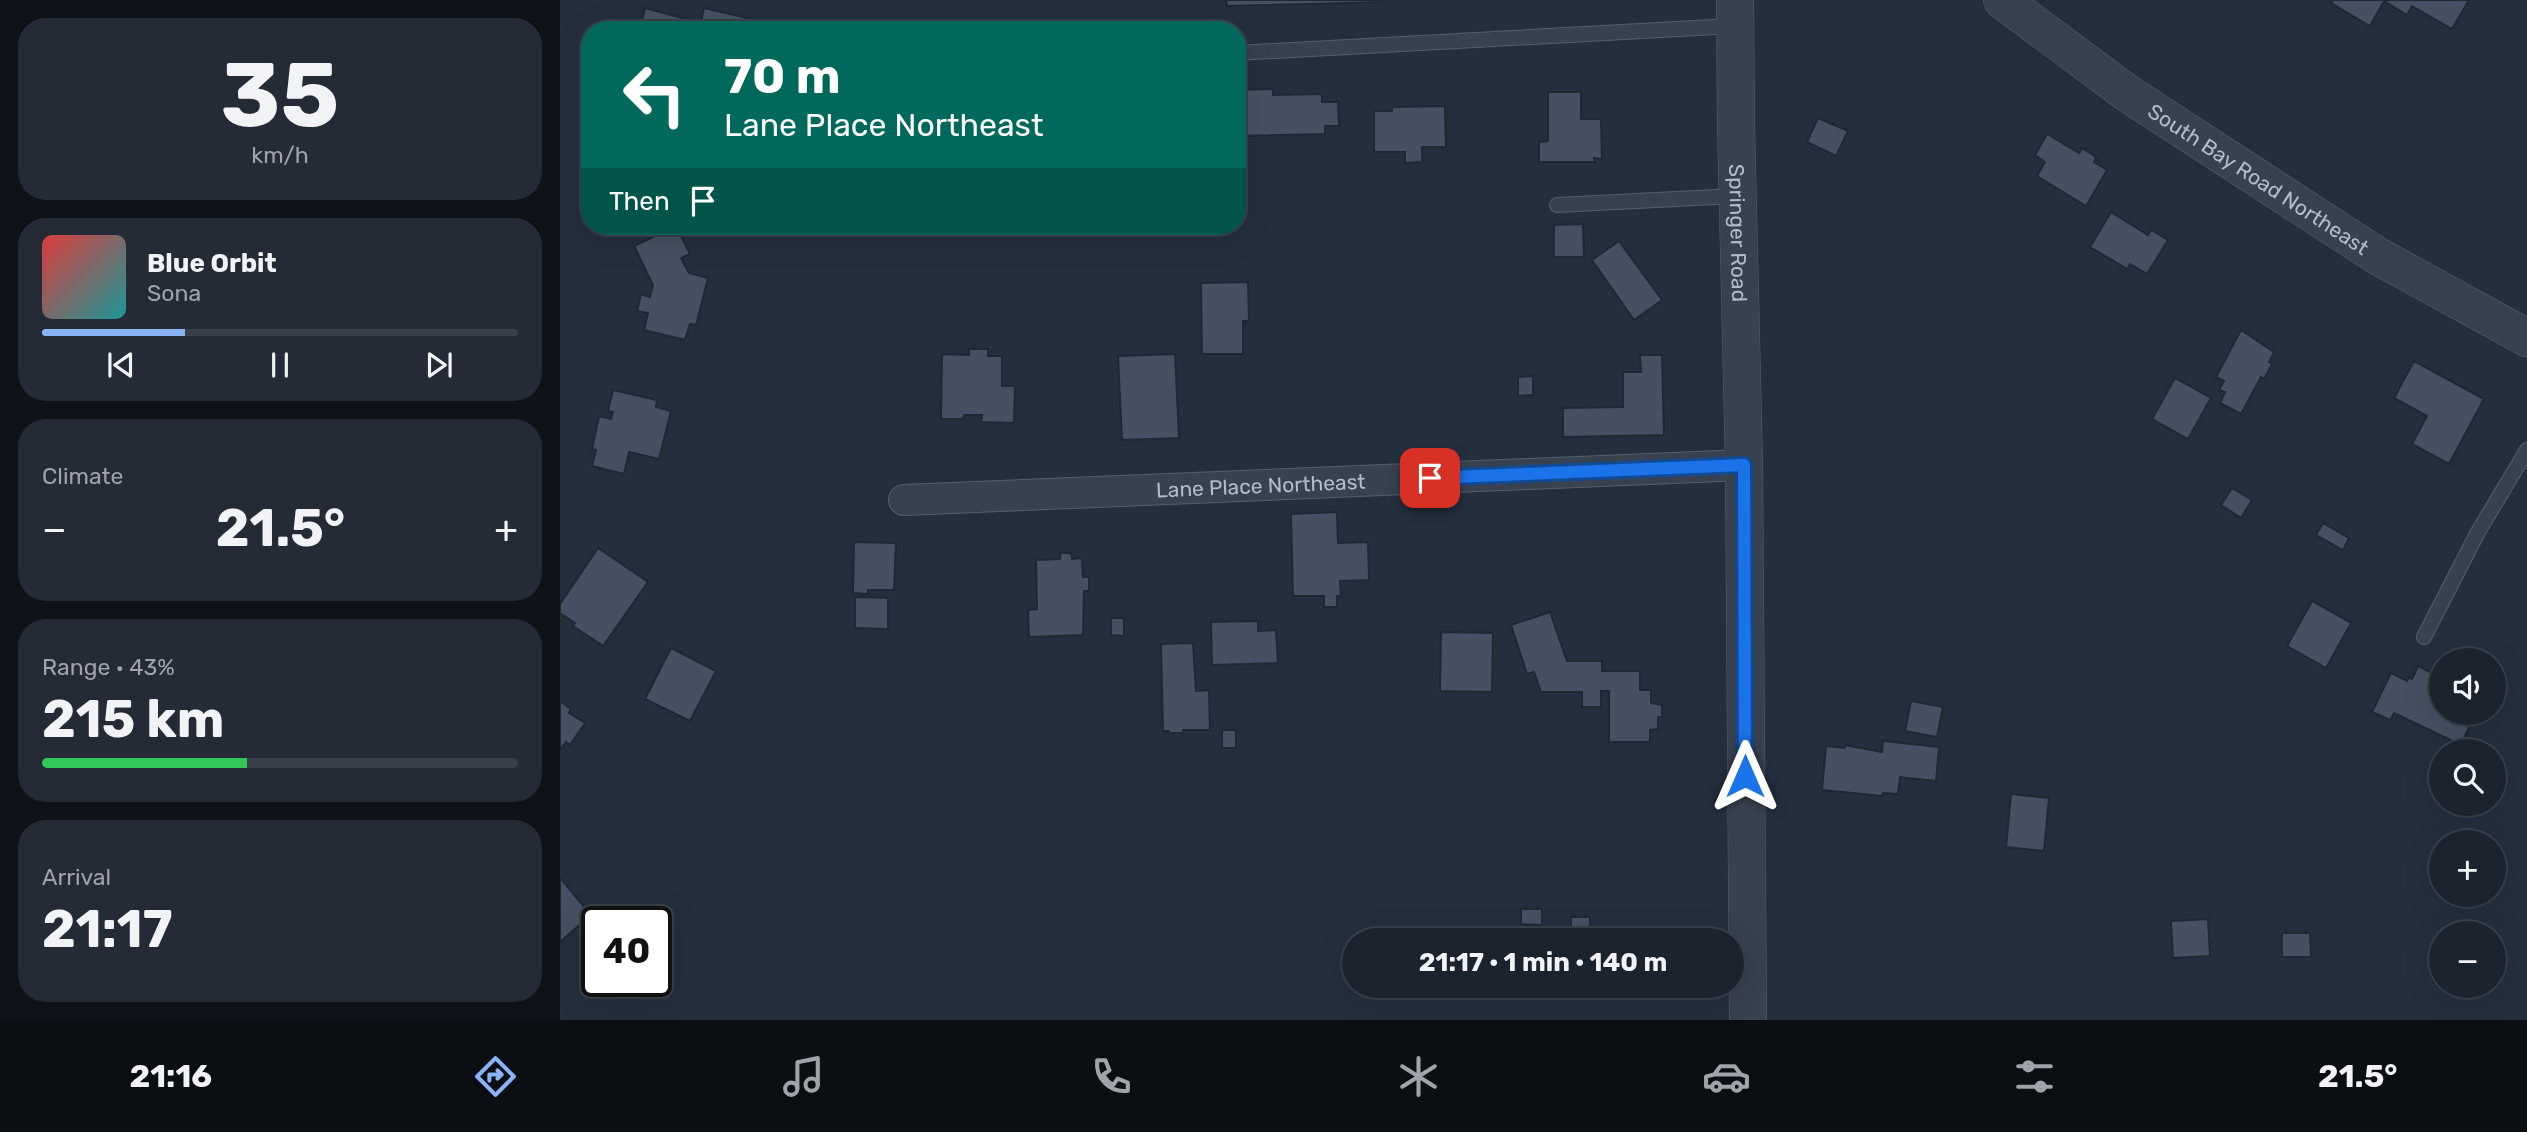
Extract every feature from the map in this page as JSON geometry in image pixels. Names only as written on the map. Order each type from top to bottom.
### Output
[{"type":"street","name":"South Bay Road Northeast","points":[[2002,0],[2127,93],[2376,255],[2527,338]]},
{"type":"street","name":"Springer Road","points":[[1735,13],[1744,465],[1748,1020]]},
{"type":"street","name":"Lane Place Northeast","points":[[904,500],[1744,465]]},
{"type":"lane","points":[[1246,53],[1735,13]]},
{"type":"lane","points":[[1557,205],[1737,196]]},
{"type":"lane","points":[[2424,637],[2478,532],[2527,450]]},
{"type":"building","points":[[1226,0],[1383,0],[1383,2],[1227,6]]},
{"type":"building","points":[[2333,0],[2469,0],[2452,29],[2412,6],[2407,15],[2384,1],[2370,26],[2331,3]]},
{"type":"building","points":[[645,8],[693,21],[642,21]]},
{"type":"building","points":[[704,8],[751,19],[750,21],[701,21]]},
{"type":"building","points":[[1273,89],[1273,95],[1322,94],[1322,102],[1338,102],[1339,126],[1325,126],[1325,134],[1246,136],[1246,90]]},
{"type":"building","points":[[1548,92],[1581,92],[1581,119],[1601,119],[1602,159],[1594,158],[1595,162],[1539,162],[1539,142],[1548,141]]},
{"type":"building","points":[[1445,106],[1446,147],[1422,147],[1422,162],[1405,163],[1405,152],[1374,152],[1374,111],[1392,111],[1392,107]]},
{"type":"building","points":[[1818,118],[1848,131],[1836,156],[1807,142]]},
{"type":"building","points":[[2047,134],[2079,153],[2082,148],[2096,157],[2094,162],[2107,170],[2086,206],[2037,176],[2045,162],[2035,155]]},
{"type":"building","points":[[2111,212],[2148,235],[2151,230],[2168,240],[2147,274],[2130,264],[2127,269],[2090,247]]},
{"type":"building","points":[[1583,224],[1584,257],[1554,257],[1554,225]]},
{"type":"building","points":[[657,235],[680,235],[690,254],[681,258],[689,273],[708,278],[696,325],[690,324],[685,340],[644,330],[648,313],[637,311],[641,294],[650,297],[653,285],[634,246]]},
{"type":"building","points":[[1619,241],[1662,300],[1634,320],[1592,260]]},
{"type":"building","points":[[1248,282],[1249,321],[1243,321],[1243,354],[1202,354],[1201,283]]},
{"type":"building","points":[[2241,330],[2274,352],[2269,362],[2272,364],[2264,379],[2261,377],[2241,414],[2220,403],[2225,392],[2219,390],[2224,381],[2216,377]]},
{"type":"building","points":[[969,349],[988,349],[988,356],[1002,356],[1002,386],[1015,386],[1014,423],[981,422],[982,415],[964,415],[963,419],[941,419],[942,354],[969,355]]},
{"type":"building","points":[[1175,354],[1179,438],[1122,440],[1118,356]]},
{"type":"building","points":[[1640,355],[1662,355],[1664,435],[1563,437],[1563,408],[1623,407],[1623,372],[1641,372]]},
{"type":"building","points":[[2414,361],[2484,399],[2449,464],[2412,444],[2427,416],[2394,398]]},
{"type":"building","points":[[1533,376],[1533,395],[1518,396],[1518,377]]},
{"type":"building","points":[[2175,378],[2211,398],[2188,439],[2152,419]]},
{"type":"building","points":[[613,390],[657,400],[656,407],[671,411],[659,459],[629,452],[624,474],[592,466],[596,450],[592,449],[599,416],[611,419],[613,412],[608,411]]},
{"type":"building","points":[[2232,488],[2252,500],[2241,518],[2221,505]]},
{"type":"building","points":[[1337,512],[1338,543],[1368,542],[1369,580],[1340,581],[1341,596],[1337,596],[1337,607],[1324,607],[1324,596],[1293,596],[1291,514]]},
{"type":"building","points":[[2323,523],[2349,538],[2343,550],[2316,535]]},
{"type":"building","points":[[854,542],[896,543],[894,590],[853,593]]},
{"type":"building","points":[[598,548],[648,582],[603,646],[573,626],[575,623],[560,613],[560,604]]},
{"type":"building","points":[[1060,553],[1071,553],[1072,559],[1082,558],[1083,577],[1089,577],[1089,591],[1084,591],[1083,635],[1029,637],[1028,610],[1037,609],[1036,560],[1060,559]]},
{"type":"building","points":[[855,597],[888,598],[888,629],[855,628]]},
{"type":"building","points":[[2312,601],[2351,623],[2326,668],[2287,646]]},
{"type":"building","points":[[1550,612],[1567,661],[1602,661],[1602,671],[1640,671],[1640,690],[1651,690],[1651,703],[1662,705],[1658,729],[1650,730],[1650,742],[1609,742],[1609,691],[1601,691],[1601,707],[1582,707],[1582,692],[1541,692],[1534,672],[1527,674],[1511,625]]},
{"type":"building","points":[[1111,618],[1124,618],[1124,636],[1111,635]]},
{"type":"building","points":[[1258,621],[1258,631],[1276,630],[1278,663],[1212,665],[1211,622]]},
{"type":"building","points":[[1441,632],[1493,633],[1492,692],[1440,691]]},
{"type":"building","points":[[1193,643],[1196,691],[1209,690],[1210,730],[1169,733],[1163,731],[1161,644]]},
{"type":"building","points":[[671,648],[716,671],[690,721],[645,699]]},
{"type":"building","points":[[2418,666],[2429,672],[2429,725],[2470,725],[2464,739],[2448,739],[2394,713],[2390,720],[2372,712],[2391,673],[2407,681],[2409,677],[2412,679]]},
{"type":"building","points":[[560,701],[571,709],[569,713],[585,723],[570,745],[566,742],[560,750]]},
{"type":"building","points":[[1911,701],[1943,707],[1937,737],[1905,731]]},
{"type":"building","points":[[1222,730],[1236,730],[1236,748],[1222,748]]},
{"type":"building","points":[[1883,741],[1939,747],[1936,781],[1900,777],[1898,794],[1883,793],[1882,796],[1822,790],[1826,746],[1845,748],[1845,745],[1882,752]]},
{"type":"building","points":[[2011,794],[2049,798],[2044,851],[2006,847]]},
{"type":"building","points":[[560,878],[583,906],[581,906],[581,924],[560,942]]},
{"type":"building","points":[[1521,909],[1542,909],[1542,925],[1521,924]]},
{"type":"building","points":[[1571,917],[1590,917],[1590,928],[1571,928]]},
{"type":"building","points":[[2208,919],[2210,956],[2173,958],[2171,921]]},
{"type":"building","points":[[2282,933],[2310,933],[2311,957],[2282,957]]},
{"type":"route","points":[[1430,478],[1744,465],[1745,776]]}]
